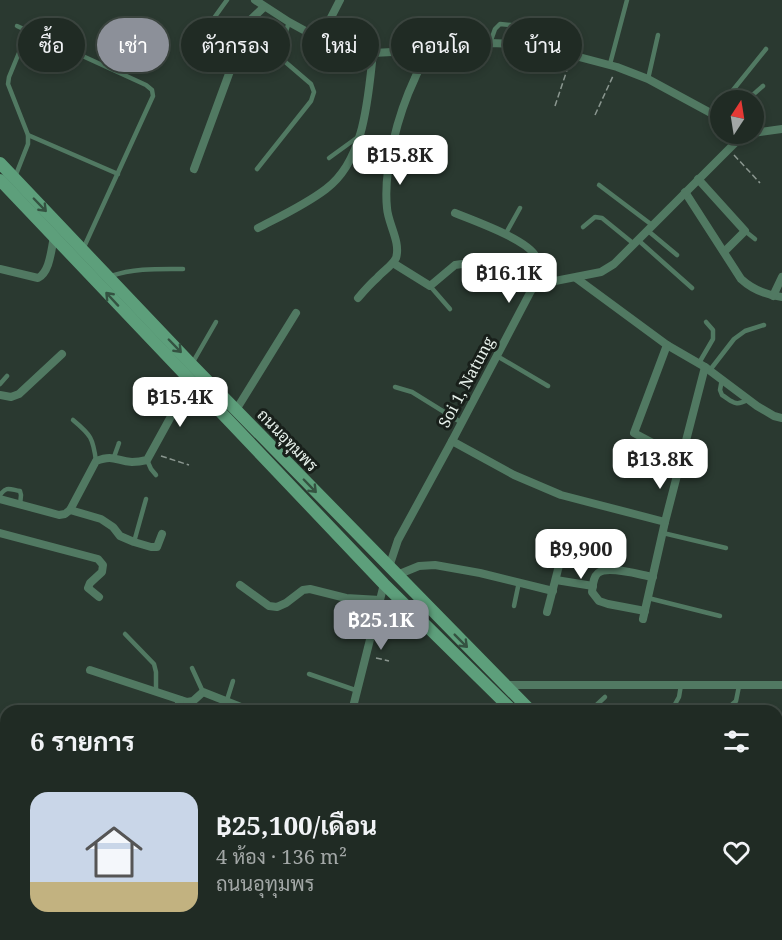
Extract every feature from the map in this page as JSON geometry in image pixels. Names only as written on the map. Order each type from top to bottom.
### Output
[{"type":"street","points":[[255,0],[282,18]]},
{"type":"street","points":[[331,18],[340,0]]},
{"type":"street","points":[[194,169],[230,71],[236,41],[243,27],[264,7]]},
{"type":"street","points":[[582,57],[614,65],[648,79],[710,112]]},
{"type":"street","points":[[258,228],[302,206],[328,188],[349,164],[360,135],[371,72]]},
{"type":"street","points":[[358,298],[393,263],[397,255],[387,210],[389,162],[405,100],[418,72]]},
{"type":"street","points":[[764,131],[782,129]]},
{"type":"street","points":[[455,213],[506,234],[533,250],[536,257],[532,270],[532,289],[550,282],[601,272],[614,264],[734,144]]},
{"type":"street","name":"ถนนอุทุมพร","points":[[0,163],[191,364],[525,705]]},
{"type":"street","points":[[698,179],[745,231],[724,252]]},
{"type":"street","name":"ถนนอุทุมพร","points":[[0,180],[384,584],[507,705]]},
{"type":"street","points":[[685,192],[741,279],[749,287],[777,296],[782,277]]},
{"type":"street","points":[[0,269],[38,278],[43,276],[54,237]]},
{"type":"street","points":[[393,263],[430,286],[455,265],[462,264],[493,272],[532,270]]},
{"type":"street","points":[[576,278],[667,345],[723,379],[758,406],[774,416],[782,417]]},
{"type":"street","name":"Soi 1, Natung","points":[[393,571],[398,540],[532,289]]},
{"type":"street","points":[[236,410],[296,313]]},
{"type":"street","points":[[667,345],[634,433],[681,458]]},
{"type":"street","points":[[0,395],[11,397],[19,394],[62,354]]},
{"type":"street","points":[[652,577],[608,569],[599,572],[595,577],[592,592],[599,601],[644,616],[665,522],[705,367]]},
{"type":"street","points":[[0,497],[20,505],[59,515],[65,514],[70,510],[96,461],[105,457],[132,462],[149,456],[190,382]]},
{"type":"street","points":[[452,441],[514,475],[561,495],[665,522]]},
{"type":"street","points":[[70,510],[101,519],[113,527],[120,536],[151,548],[157,547],[162,534]]},
{"type":"street","points":[[0,533],[98,559],[103,565],[102,572],[88,588],[99,597]]},
{"type":"street","points":[[547,612],[563,550]]},
{"type":"street","points":[[354,705],[384,584],[393,571],[435,564],[553,591]]},
{"type":"street","points":[[556,580],[593,586]]},
{"type":"street","points":[[240,585],[269,606],[277,607],[303,590],[310,589],[346,598],[380,600]]},
{"type":"street","points":[[90,670],[186,702],[193,701],[203,692],[238,705]]},
{"type":"street","points":[[505,685],[782,685]]},
{"type":"street","points":[[178,705],[180,700]]},
{"type":"street","points":[[0,838],[0,848]]},
{"type":"lane","points":[[214,18],[227,0]]},
{"type":"lane","points":[[614,65],[627,0]]},
{"type":"lane","points":[[491,40],[495,29],[503,24]]},
{"type":"lane","points":[[648,79],[658,35]]},
{"type":"lane","points":[[733,90],[766,50]]},
{"type":"lane","points":[[15,178],[28,144],[28,135],[9,84],[9,77],[18,55]]},
{"type":"lane","points":[[83,250],[153,96],[152,90],[147,85],[85,57]]},
{"type":"lane","points":[[257,169],[311,101],[314,92],[311,84],[290,66]]},
{"type":"lane","points":[[758,90],[763,86]]},
{"type":"lane","points":[[28,135],[118,174]]},
{"type":"lane","points":[[329,158],[360,135]]},
{"type":"lane","points":[[599,184],[650,227],[677,255]]},
{"type":"lane","points":[[506,234],[520,208]]},
{"type":"lane","points":[[583,227],[595,217],[602,218],[636,242],[692,288]]},
{"type":"lane","points":[[745,231],[755,239]]},
{"type":"lane","points":[[108,277],[126,271],[183,269]]},
{"type":"lane","points":[[430,286],[450,309]]},
{"type":"lane","points":[[191,364],[216,322]]},
{"type":"lane","points":[[705,367],[713,339],[713,330],[706,322]]},
{"type":"lane","points":[[705,367],[734,339],[764,325]]},
{"type":"lane","points":[[496,356],[548,386]]},
{"type":"lane","points":[[0,384],[7,376]]},
{"type":"lane","points":[[723,379],[720,390],[722,395],[735,404],[741,404],[749,399]]},
{"type":"lane","points":[[395,387],[412,392],[462,423]]},
{"type":"lane","points":[[74,420],[88,432],[94,445],[96,461]]},
{"type":"lane","points":[[114,458],[119,443]]},
{"type":"lane","points":[[149,456],[151,469],[156,475]]},
{"type":"lane","points":[[134,542],[146,499]]},
{"type":"lane","points":[[663,533],[726,548]]},
{"type":"lane","points":[[514,606],[519,582]]},
{"type":"lane","points":[[648,598],[720,616]]},
{"type":"lane","points":[[125,634],[154,664],[156,691]]},
{"type":"lane","points":[[192,668],[203,692]]},
{"type":"lane","points":[[309,674],[358,691]]},
{"type":"lane","points":[[227,700],[233,681]]},
{"type":"lane","points":[[675,705],[680,698],[681,685]]},
{"type":"lane","points":[[732,705],[736,701],[739,685]]},
{"type":"lane","points":[[597,705],[605,697]]},
{"type":"path","points":[[595,115],[614,65]]},
{"type":"path","points":[[555,106],[566,72]]},
{"type":"path","points":[[729,149],[760,183]]},
{"type":"path","points":[[149,456],[189,465]]},
{"type":"path","points":[[366,657],[389,661]]}]
